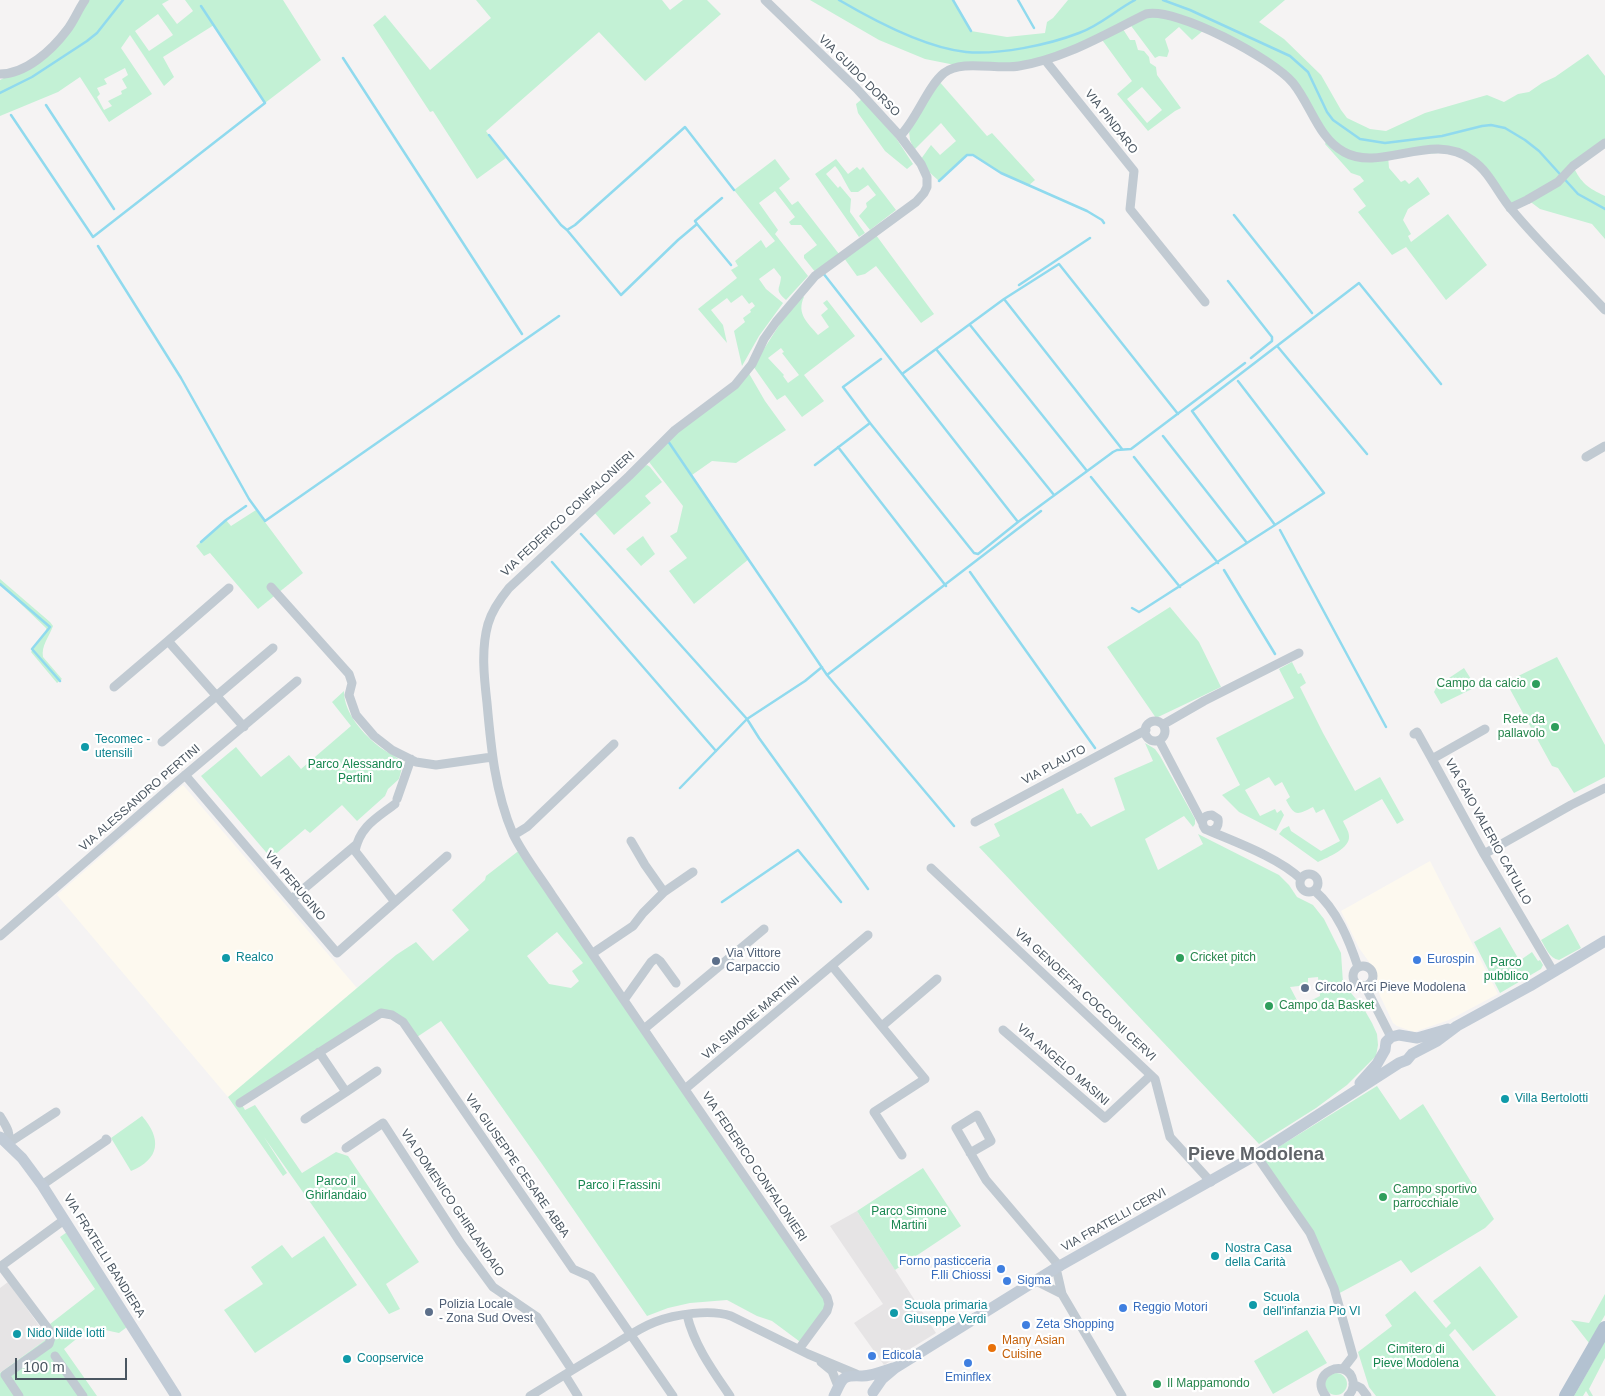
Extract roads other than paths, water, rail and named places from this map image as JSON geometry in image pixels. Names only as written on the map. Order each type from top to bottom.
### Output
[{"type":"main road","name":"VIA FRATELLI CERVI","points":[[872,1394],[882,1380],[895,1368],[1058,1267],[1211,1182],[1399,1063],[1407,1060],[1412,1054],[1437,1041],[1457,1026],[1530,986],[1605,941]]},
{"type":"main road","name":"VIA FRATELLI CERVI","points":[[1347,1097],[1378,1064],[1385,1050],[1386,1042],[1392,1037],[1398,1035],[1417,1038],[1457,1026]]},
{"type":"main road","points":[[1406,1036],[1413,1046],[1412,1054]]},
{"type":"main road","points":[[1385,1050],[1388,1058],[1399,1063]]},
{"type":"main road","name":"VIA FRATELLI BANDIERA","points":[[4,1140],[22,1158],[42,1185],[176,1396]]},
{"type":"main road","points":[[1566,1396],[1605,1328]]},
{"type":"main road","name":"VIA FRATELLI CERVI","points":[[836,1392],[845,1377],[895,1368]]},
{"type":"main road","name":"VIA FRATELLI CERVI","points":[[859,1375],[870,1382],[872,1394]]},
{"type":"street","points":[[0,74],[17,71],[43,55],[66,32],[85,0]]},
{"type":"street","name":"VIA GUIDO DORSO","points":[[765,0],[856,88],[900,136],[938,80],[950,70],[960,66],[1010,67],[1045,60],[1094,40],[1146,14],[1159,12],[1174,16],[1267,60],[1297,89],[1328,139],[1344,152],[1363,158],[1438,148],[1457,152],[1473,160],[1510,208],[1545,248],[1605,310]]},
{"type":"street","name":"VIA PINDARO","points":[[1045,60],[1134,171],[1130,209],[1205,302]]},
{"type":"street","name":"VIA FEDERICO CONFALONIERI","points":[[799,1349],[827,1311],[829,1304],[827,1297],[552,895],[521,849],[514,835],[500,796],[492,757],[484,651],[488,624],[498,600],[520,576],[629,476],[675,430],[735,385],[752,364],[764,339],[776,322],[815,276],[921,198],[927,187],[927,177],[921,164],[900,136]]},
{"type":"street","points":[[1510,208],[1528,200],[1558,182],[1573,166],[1605,143]]},
{"type":"street","points":[[1586,457],[1605,446]]},
{"type":"street","points":[[272,587],[349,674],[352,683],[349,695],[356,715],[374,736],[392,750],[416,762],[436,765],[492,757]]},
{"type":"street","points":[[114,687],[230,588]]},
{"type":"street","points":[[168,641],[244,727]]},
{"type":"street","points":[[162,742],[273,648]]},
{"type":"street","name":"VIA PLAUTO","points":[[975,822],[1146,730],[1148,724],[1153,721],[1164,724],[1204,701],[1299,653]]},
{"type":"street","name":"VIA ALESSANDRO PERTINI","points":[[0,936],[185,775],[297,681]]},
{"type":"street","points":[[1158,740],[1165,734],[1164,724]]},
{"type":"street","name":"VIA GAIO VALERIO CATULLO","points":[[1485,729],[1432,759],[1484,854],[1553,971]]},
{"type":"street","points":[[1146,730],[1149,738],[1158,740],[1188,795],[1206,818],[1205,829],[1291,870],[1301,879]]},
{"type":"street","points":[[1414,734],[1417,732],[1432,759]]},
{"type":"street","points":[[514,835],[527,827],[614,744]]},
{"type":"street","name":"VIA PERUGINO","points":[[294,897],[357,844],[366,827],[396,801],[411,759]]},
{"type":"street","name":"VIA PERUGINO","points":[[185,775],[337,953],[447,856]]},
{"type":"street","points":[[1484,854],[1605,788]]},
{"type":"street","points":[[1206,818],[1214,815],[1230,836],[1241,845]]},
{"type":"street","points":[[1210,831],[1215,829],[1218,822]]},
{"type":"street","points":[[631,841],[645,866],[664,892]]},
{"type":"street","points":[[357,844],[355,851],[394,902]]},
{"type":"street","name":"VIA GENOEFFA COCCONI CERVI","points":[[931,868],[1155,1079],[1170,1137],[1211,1182]]},
{"type":"street","points":[[593,953],[633,926],[642,913],[664,892],[693,872]]},
{"type":"street","points":[[1315,891],[1318,888],[1319,881],[1314,875],[1308,874],[1301,879],[1300,886],[1304,890],[1315,891],[1323,898],[1350,944],[1358,967]]},
{"type":"street","points":[[644,1029],[764,929]]},
{"type":"street","name":"VIA SIMONE MARTINI","points":[[685,1089],[868,935]]},
{"type":"street","points":[[624,1000],[656,958],[660,960],[676,983]]},
{"type":"street","points":[[832,966],[925,1079],[874,1112],[902,1156]]},
{"type":"street","points":[[1358,967],[1369,968],[1373,974],[1372,981],[1366,986],[1359,986],[1353,981],[1353,973],[1358,967]]},
{"type":"street","points":[[882,1026],[937,979]]},
{"type":"street","points":[[1366,986],[1392,1037]]},
{"type":"street","name":"VIA GIUSEPPE CESARE ABBA","points":[[240,1103],[381,1013],[392,1015],[403,1022],[573,1269],[591,1277],[672,1396]]},
{"type":"street","name":"VIA ANGELO MASINI","points":[[1003,1030],[1105,1118],[1151,1075]]},
{"type":"street","points":[[320,1052],[346,1092]]},
{"type":"street","points":[[305,1119],[377,1070]]},
{"type":"street","points":[[4,1140],[56,1112]]},
{"type":"street","points":[[0,1116],[10,1132],[10,1137],[4,1140]]},
{"type":"street","name":"VIA DOMENICO GHIRLANDAIO","points":[[346,1148],[383,1123],[460,1242],[493,1287],[537,1317],[569,1372]]},
{"type":"street","points":[[42,1185],[106,1139]]},
{"type":"street","points":[[970,1153],[986,1180],[1058,1267],[1062,1294],[1122,1396]]},
{"type":"street","points":[[1256,1155],[1310,1233],[1334,1288],[1353,1356],[1343,1369]]},
{"type":"street","points":[[19,1396],[5,1375],[49,1344],[52,1334],[1,1266],[64,1220]]},
{"type":"street","points":[[1036,1281],[1062,1294]]},
{"type":"street","points":[[530,1396],[630,1335],[656,1322],[688,1315],[712,1313],[726,1314],[808,1354],[832,1370],[836,1392]]},
{"type":"street","points":[[688,1315],[690,1325],[702,1352],[730,1396]]},
{"type":"street","points":[[808,1354],[859,1375]]},
{"type":"street","points":[[55,1356],[83,1396]]},
{"type":"street","points":[[1325,1396],[1321,1386],[1323,1377],[1334,1369],[1343,1369],[1350,1375],[1353,1389],[1348,1396]]},
{"type":"street","points":[[569,1372],[578,1396]]},
{"type":"street","points":[[1353,1384],[1361,1388],[1367,1396]]},
{"type":"waterway","points":[[0,93],[32,77],[87,41],[97,33],[123,0]]},
{"type":"waterway","points":[[839,0],[884,24],[918,39],[951,49],[979,53],[1023,48],[1067,37],[1094,26],[1135,0]]},
{"type":"waterway","points":[[953,0],[971,31]]},
{"type":"waterway","points":[[1018,0],[1034,28]]},
{"type":"waterway","points":[[1163,0],[1190,10],[1290,56],[1308,72],[1327,112],[1333,120],[1360,139],[1385,143],[1442,136],[1482,126],[1491,125],[1505,128],[1539,151],[1578,194],[1605,209]]},
{"type":"waterway","points":[[11,115],[93,237],[265,103],[201,6]]},
{"type":"waterway","points":[[343,58],[522,334]]},
{"type":"waterway","points":[[46,105],[114,209]]},
{"type":"waterway","points":[[567,230],[685,127],[734,190]]},
{"type":"waterway","points":[[489,135],[561,225],[621,295],[697,224],[731,265]]},
{"type":"waterway","points":[[939,181],[967,155],[973,155],[1001,173],[1087,211],[1104,223]]},
{"type":"waterway","points":[[697,224],[695,221],[722,198]]},
{"type":"waterway","points":[[1234,215],[1312,313]]},
{"type":"waterway","points":[[1019,285],[1090,238]]},
{"type":"waterway","points":[[98,246],[181,378],[249,499],[265,521],[559,316]]},
{"type":"waterway","points":[[902,374],[1004,299],[1059,264],[1178,414]]},
{"type":"waterway","points":[[823,273],[1018,522]]},
{"type":"waterway","points":[[1228,281],[1272,337],[1272,341],[1251,358]]},
{"type":"waterway","points":[[1132,608],[1139,612],[1275,525],[1192,411],[1359,283],[1441,384]]},
{"type":"waterway","points":[[1004,299],[1122,449]]},
{"type":"waterway","points":[[970,325],[1087,471]]},
{"type":"waterway","points":[[1278,347],[1367,454]]},
{"type":"waterway","points":[[936,349],[1054,495]]},
{"type":"waterway","points":[[870,423],[843,387],[881,359]]},
{"type":"waterway","points":[[815,465],[870,423],[974,553],[978,554],[1113,452],[1131,449],[1245,363]]},
{"type":"waterway","points":[[1238,381],[1324,493],[1275,525]]},
{"type":"waterway","points":[[1163,436],[1247,543]]},
{"type":"waterway","points":[[668,441],[827,675],[954,826]]},
{"type":"waterway","points":[[838,447],[946,586]]},
{"type":"waterway","points":[[1134,457],[1218,563]]},
{"type":"waterway","points":[[1091,477],[1180,587]]},
{"type":"waterway","points":[[201,542],[226,520],[246,506]]},
{"type":"waterway","points":[[827,675],[1041,511]]},
{"type":"waterway","points":[[1280,530],[1386,727]]},
{"type":"waterway","points":[[581,534],[747,719],[680,788]]},
{"type":"waterway","points":[[552,562],[716,751]]},
{"type":"waterway","points":[[1224,570],[1275,654]]},
{"type":"waterway","points":[[970,572],[1095,748]]},
{"type":"waterway","points":[[0,584],[50,627],[32,649],[60,681]]},
{"type":"waterway","points":[[822,667],[805,681],[747,719],[868,889]]},
{"type":"waterway","points":[[722,902],[798,850],[841,902]]},
{"type":"place","name":"Campo da calcio","points":[[1536,684]]},
{"type":"place","name":"Rete da pallavolo","points":[[1555,727]]},
{"type":"place","name":"Tecomec - utensili","points":[[85,747]]},
{"type":"place","name":"Realco","points":[[226,958]]},
{"type":"place","name":"Cricket pitch","points":[[1180,958]]},
{"type":"place","name":"Eurospin","points":[[1417,960]]},
{"type":"place","name":"Via Vittore Carpaccio","points":[[716,961]]},
{"type":"place","name":"Circolo Arci Pieve Modolena","points":[[1305,988]]},
{"type":"place","name":"Campo da Basket","points":[[1269,1006]]},
{"type":"place","name":"Villa Bertolotti","points":[[1505,1099]]},
{"type":"place","name":"Campo sportivo parrocchiale","points":[[1383,1197]]},
{"type":"place","name":"Nostra Casa della Carità","points":[[1215,1256]]},
{"type":"place","name":"Forno pasticceria F.lli Chiossi","points":[[1001,1269]]},
{"type":"place","name":"Sigma","points":[[1007,1281]]},
{"type":"place","name":"Scuola dell'infanzia Pio VI","points":[[1253,1305]]},
{"type":"place","name":"Reggio Motori","points":[[1123,1308]]},
{"type":"place","name":"Polizia Locale - Zona Sud Ovest","points":[[429,1312]]},
{"type":"place","name":"Scuola primaria Giuseppe Verdi","points":[[894,1313]]},
{"type":"place","name":"Zeta Shopping","points":[[1026,1325]]},
{"type":"place","name":"Nido Nilde Iotti","points":[[17,1334]]},
{"type":"place","name":"Many Asian Cuisine","points":[[992,1348]]},
{"type":"place","name":"Edicola","points":[[872,1356]]},
{"type":"place","name":"Coopservice","points":[[347,1359]]},
{"type":"place","name":"Eminflex","points":[[968,1363]]},
{"type":"place","name":"Il Mappamondo","points":[[1157,1384]]},
{"type":"district","name":"Pieve Modolena","points":[[1256,1155]]},
{"type":"park label","name":"Parco Alessandro Pertini","points":[[355,772]]},
{"type":"park label","name":"Parco pubblico","points":[[1506,970]]},
{"type":"park label","name":"Parco i Frassini","points":[[619,1186]]},
{"type":"park label","name":"Parco il Ghirlandaio","points":[[336,1189]]},
{"type":"park label","name":"Parco Simone Martini","points":[[909,1219]]},
{"type":"park label","name":"Cimitero di Pieve Modolena","points":[[1416,1357]]}]
